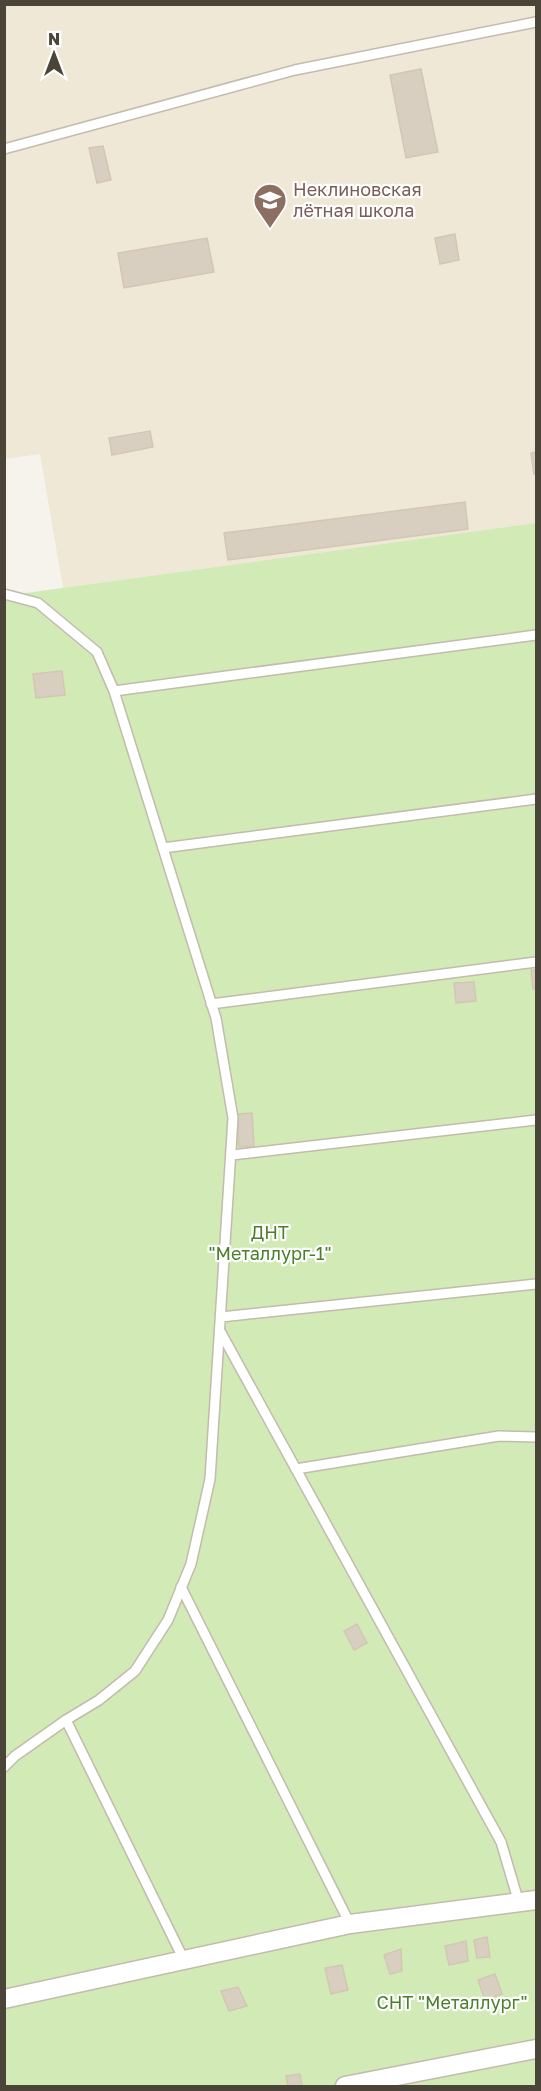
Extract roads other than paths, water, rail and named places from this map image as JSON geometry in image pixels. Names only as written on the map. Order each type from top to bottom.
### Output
[{"type":"street","points":[[4,1999],[350,1924],[528,1901]]},
{"type":"street","points":[[345,2086],[537,2049]]},
{"type":"lane","points":[[4,149],[295,70],[537,22]]},
{"type":"lane","points":[[4,594],[38,603],[97,652],[114,691],[212,1004],[233,1118],[210,1479],[191,1564],[168,1620],[135,1671],[99,1701],[66,1720],[15,1755],[4,1767]]},
{"type":"lane","points":[[114,691],[537,635]]},
{"type":"lane","points":[[163,848],[537,799]]},
{"type":"lane","points":[[212,1004],[537,962]]},
{"type":"lane","points":[[232,1155],[537,1120]]},
{"type":"lane","points":[[221,1317],[537,1284]]},
{"type":"lane","points":[[220,1331],[501,1842],[528,1901]]},
{"type":"lane","points":[[296,1469],[499,1436],[537,1437]]},
{"type":"lane","points":[[181,1587],[350,1924]]},
{"type":"lane","points":[[66,1720],[184,1960]]},
{"type":"place","name":"Неклиновская лётная школа","points":[[270,229]]},
{"type":"park label","name":"ДНТ \"Металлург-1\"","points":[[270,1243]]},
{"type":"park label","name":"СНТ \"Металлург\"","points":[[452,2003]]}]
